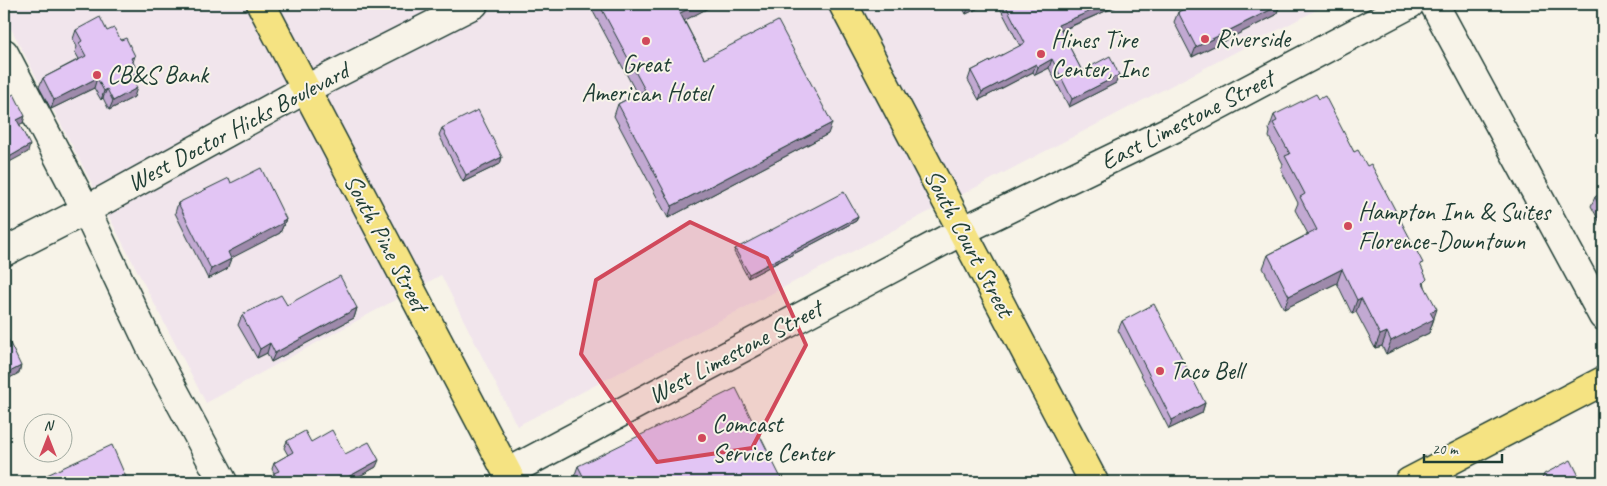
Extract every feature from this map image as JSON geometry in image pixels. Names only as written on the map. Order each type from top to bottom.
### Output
[{"type":"main road","name":"South Pine Street","points":[[261,4],[509,478]]},
{"type":"main road","name":"South Court Street","points":[[843,4],[1094,482]]},
{"type":"main road","points":[[1409,482],[1603,381]]},
{"type":"street","name":"West Doctor Hicks Boulevard","points":[[4,252],[86,210],[306,89],[474,4]]},
{"type":"street","name":"East Limestone Street","points":[[962,230],[1181,124],[1410,4]]},
{"type":"street","points":[[1434,4],[1603,316]]},
{"type":"street","points":[[4,53],[86,210],[151,348],[224,482]]},
{"type":"street","name":"West Limestone Street","points":[[509,478],[962,230]]},
{"type":"highlighted area","points":[[690,222],[767,258],[806,345],[752,448],[657,462],[581,354],[596,280]]},
{"type":"shaded area","points":[[4,4],[1328,4],[517,426],[441,275],[206,403],[4,15]]},
{"type":"building","points":[[599,4],[698,4],[680,13],[704,59],[778,21],[832,123],[672,206],[618,104],[645,90]]},
{"type":"building","points":[[1005,4],[1107,4],[1058,25],[1082,71],[1110,56],[1119,75],[1072,99],[1052,59],[1038,67],[1036,64],[982,92],[971,71],[1025,43]]},
{"type":"building","name":"Riverside","points":[[1194,4],[1280,5],[1196,47],[1178,12]]},
{"type":"building","name":"CB&S Bank","points":[[100,17],[107,31],[114,28],[121,40],[126,38],[135,56],[131,58],[138,72],[131,76],[137,88],[113,101],[107,89],[104,91],[97,78],[54,100],[43,78],[86,56],[79,43],[82,41],[76,30]]},
{"type":"building","points":[[14,94],[25,116],[17,120],[30,145],[4,160],[4,97],[5,99]]},
{"type":"building","name":"Hampton Inn & Suites Florence-Downtown","points":[[1316,94],[1319,99],[1325,96],[1354,152],[1358,150],[1367,166],[1371,164],[1423,263],[1420,264],[1427,279],[1423,283],[1437,309],[1430,312],[1434,319],[1391,341],[1387,332],[1380,335],[1361,298],[1357,300],[1342,269],[1289,296],[1268,255],[1317,230],[1300,197],[1305,194],[1285,156],[1290,154],[1273,123],[1277,121],[1274,115]]},
{"type":"building","points":[[478,110],[502,157],[466,175],[442,128]]},
{"type":"building","points":[[261,168],[286,219],[282,221],[283,223],[228,252],[231,259],[211,269],[178,203],[229,178],[231,183]]},
{"type":"building","points":[[844,192],[858,217],[749,274],[735,249]]},
{"type":"building","points":[[1603,192],[1603,213],[1595,197]]},
{"type":"building","points":[[340,276],[357,308],[275,353],[270,343],[260,349],[242,315],[281,295],[287,305]]},
{"type":"building","name":"Taco Bell","points":[[1154,304],[1205,403],[1172,420],[1122,321]]},
{"type":"building","points":[[4,334],[21,366],[4,375]]},
{"type":"building","name":"Comcast Service Center","points":[[736,388],[783,482],[586,482],[578,466]]},
{"type":"building","points":[[332,430],[345,454],[369,442],[379,460],[339,482],[279,482],[274,473],[279,471],[274,463],[293,452],[287,441],[305,431],[311,442]]},
{"type":"building","points":[[112,445],[128,482],[50,482],[47,475]]},
{"type":"building","points":[[1571,460],[1582,482],[1541,482],[1544,474]]},
{"type":"building","points":[[1603,478],[1603,482],[1594,482]]},
{"type":"place","name":"Riverside","points":[[1205,39]]},
{"type":"place","name":"Great American Hotel","points":[[646,41]]},
{"type":"place","name":"Hines Tire Center, Inc","points":[[1041,54]]},
{"type":"place","name":"CB&S Bank","points":[[97,75]]},
{"type":"place","name":"Hampton Inn & Suites Florence-Downtown","points":[[1348,226]]},
{"type":"place","name":"Taco Bell","points":[[1160,371]]},
{"type":"place","name":"Comcast Service Center","points":[[702,438]]}]
